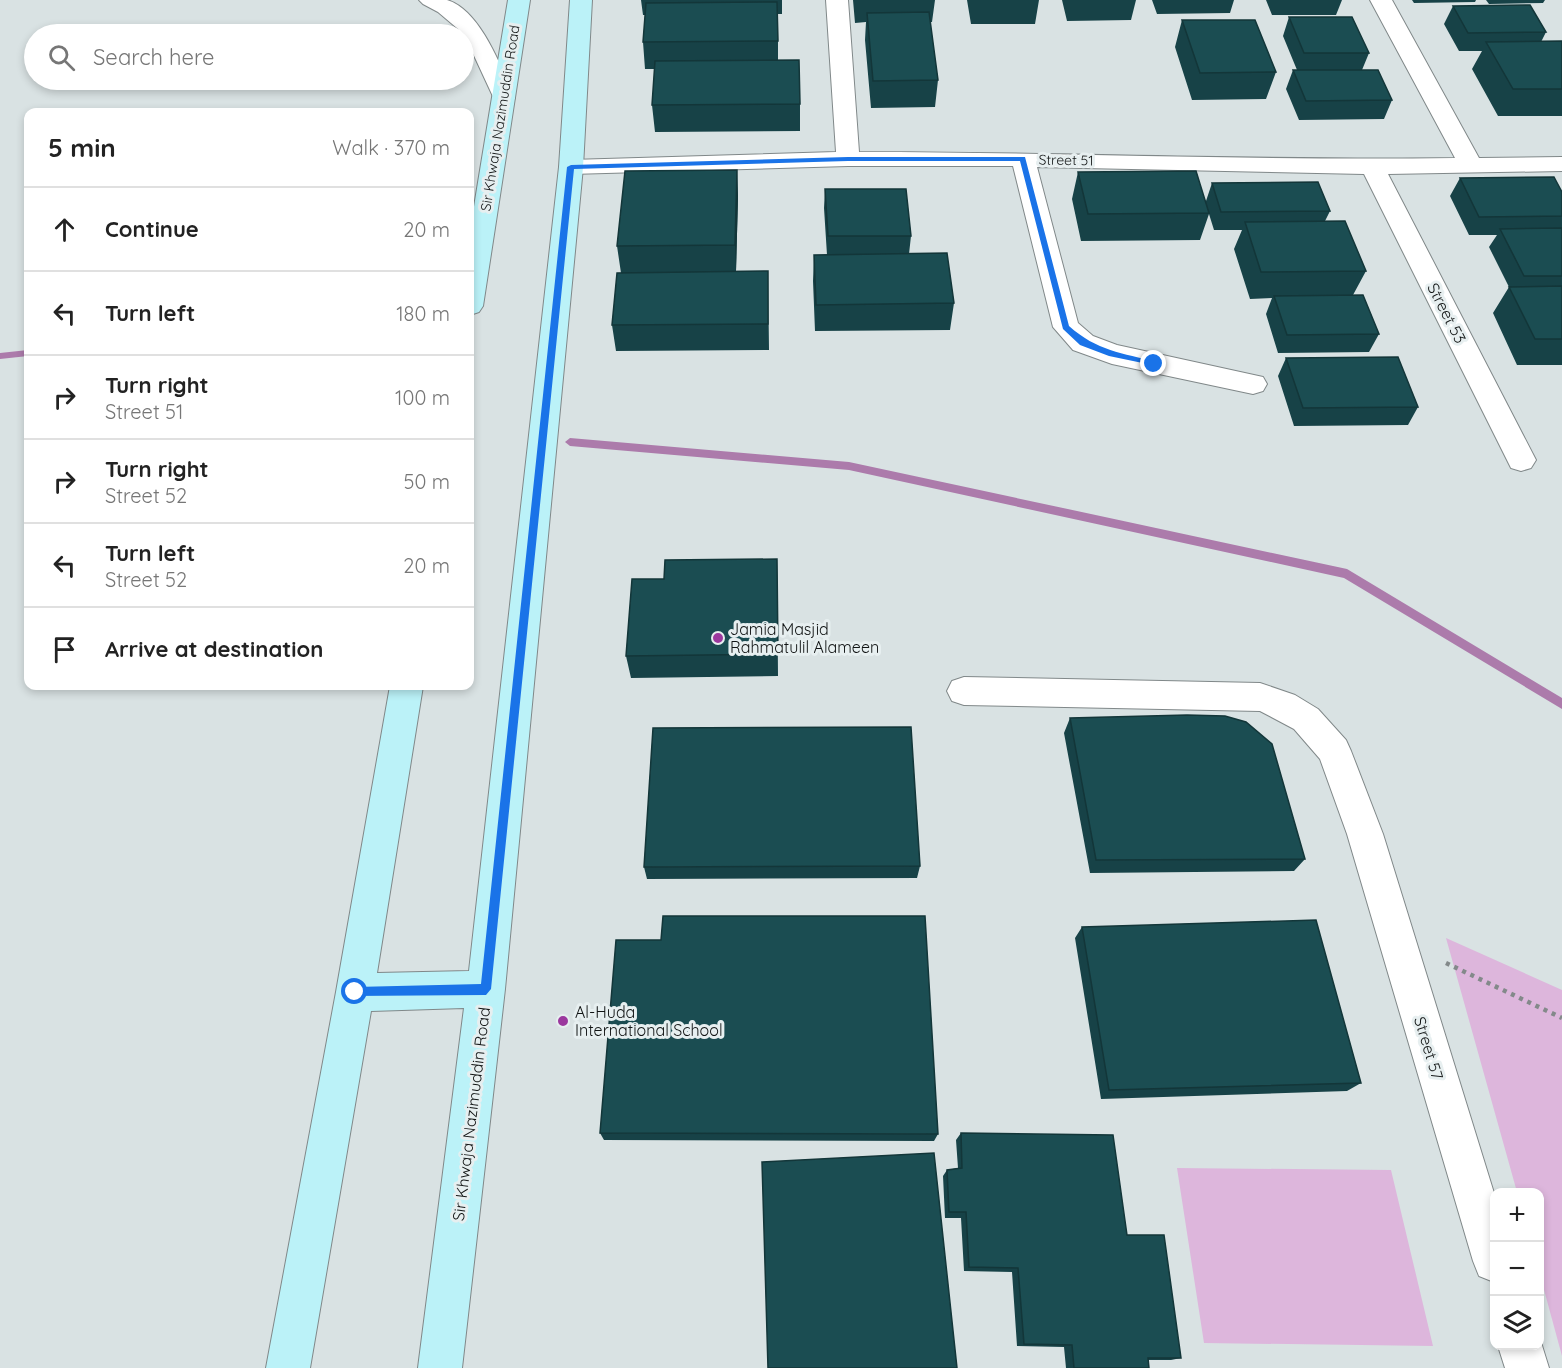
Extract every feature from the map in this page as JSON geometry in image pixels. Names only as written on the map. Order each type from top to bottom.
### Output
[{"type":"main road","name":"Sir Khwaja Nazimuddin Road","points":[[474,282],[519,0]]},
{"type":"main road","name":"Sir Khwaja Nazimuddin Road","points":[[440,1368],[486,989],[571,167],[581,0]]},
{"type":"main road","points":[[288,1368],[355,992],[405,690]]},
{"type":"main road","points":[[355,992],[486,989]]},
{"type":"street","points":[[430,0],[447,7],[465,24]]},
{"type":"street","points":[[837,0],[848,159]]},
{"type":"street","points":[[1381,0],[1471,165]]},
{"type":"street","points":[[474,34],[504,98]]},
{"type":"street","name":"Street 51","points":[[571,167],[848,159],[1023,159],[1372,167],[1562,164]]},
{"type":"street","points":[[1023,159],[1066,327],[1083,343],[1112,354],[1253,384]]},
{"type":"street","name":"Street 53","points":[[1372,167],[1521,460]]},
{"type":"street","name":"Street 57","points":[[964,691],[1260,697],[1282,705],[1306,718],[1334,751],[1365,834],[1490,1248]]},
{"type":"street","points":[[1521,1350],[1527,1368]]},
{"type":"path","points":[[1395,936],[1562,1019]]},
{"type":"shaded area","points":[[1446,938],[1562,990],[1562,1356],[1544,1290],[1544,1188],[1516,1188]]},
{"type":"shaded area","points":[[1177,1168],[1391,1170],[1433,1346],[1204,1343]]},
{"type":"building","points":[[777,2],[778,41],[643,42],[646,3]]},
{"type":"building","points":[[1530,5],[1546,32],[1468,33],[1453,6]]},
{"type":"building","points":[[929,12],[938,80],[873,81],[867,13]]},
{"type":"building","points":[[1289,17],[1352,17],[1369,53],[1304,53]]},
{"type":"building","points":[[1182,20],[1255,20],[1276,72],[1200,73]]},
{"type":"building","points":[[1562,41],[1562,89],[1513,89],[1486,42]]},
{"type":"building","points":[[799,60],[800,104],[652,105],[655,61]]},
{"type":"building","points":[[1293,70],[1378,70],[1392,100],[1306,101]]},
{"type":"building","points":[[737,170],[735,245],[617,246],[625,171]]},
{"type":"building","points":[[1196,171],[1209,213],[1088,214],[1078,172]]},
{"type":"building","points":[[1554,177],[1562,192],[1562,216],[1479,217],[1460,178]]},
{"type":"building","points":[[1318,182],[1330,211],[1221,212],[1212,183]]},
{"type":"building","points":[[825,189],[906,189],[911,236],[828,236]]},
{"type":"building","points":[[1345,221],[1366,271],[1261,272],[1245,222]]},
{"type":"building","points":[[1562,228],[1562,276],[1524,276],[1500,229]]},
{"type":"building","points":[[947,253],[954,303],[816,305],[814,255]]},
{"type":"building","points":[[768,271],[768,324],[612,325],[617,273]]},
{"type":"building","points":[[1562,286],[1562,339],[1535,339],[1509,287]]},
{"type":"building","points":[[1363,295],[1379,334],[1287,335],[1274,296]]},
{"type":"building","points":[[1398,357],[1418,407],[1303,408],[1286,358]]},
{"type":"building","points":[[777,559],[778,654],[626,656],[632,579],[664,579],[665,560]]},
{"type":"building","points":[[1225,716],[1246,722],[1272,744],[1305,859],[1096,860],[1070,718]]},
{"type":"building","points":[[911,727],[920,866],[644,867],[653,728]]},
{"type":"building","points":[[663,916],[925,916],[938,1134],[600,1133],[616,940],[661,940]]},
{"type":"building","points":[[1316,920],[1361,1083],[1109,1090],[1082,927]]},
{"type":"building","points":[[961,1133],[1113,1135],[1127,1235],[1164,1235],[1181,1358],[1148,1358],[1149,1368],[1074,1368],[1072,1345],[1024,1344],[1018,1268],[969,1267],[966,1212],[949,1212],[947,1170],[962,1168]]},
{"type":"building","points":[[934,1153],[957,1368],[768,1368],[762,1162]]},
{"type":"waterway","points":[[0,356],[24,353]]},
{"type":"waterway","points":[[570,442],[849,466],[1347,574],[1562,704]]},
{"type":"place","name":"Jamia Masjid Rahmatulil Alameen","points":[[718,638]]},
{"type":"place","name":"Al-Huda International School","points":[[563,1021]]},
{"type":"route","points":[[355,992],[486,989],[571,167],[848,159],[1023,159],[1066,327],[1083,343],[1112,354],[1154,364]]}]
